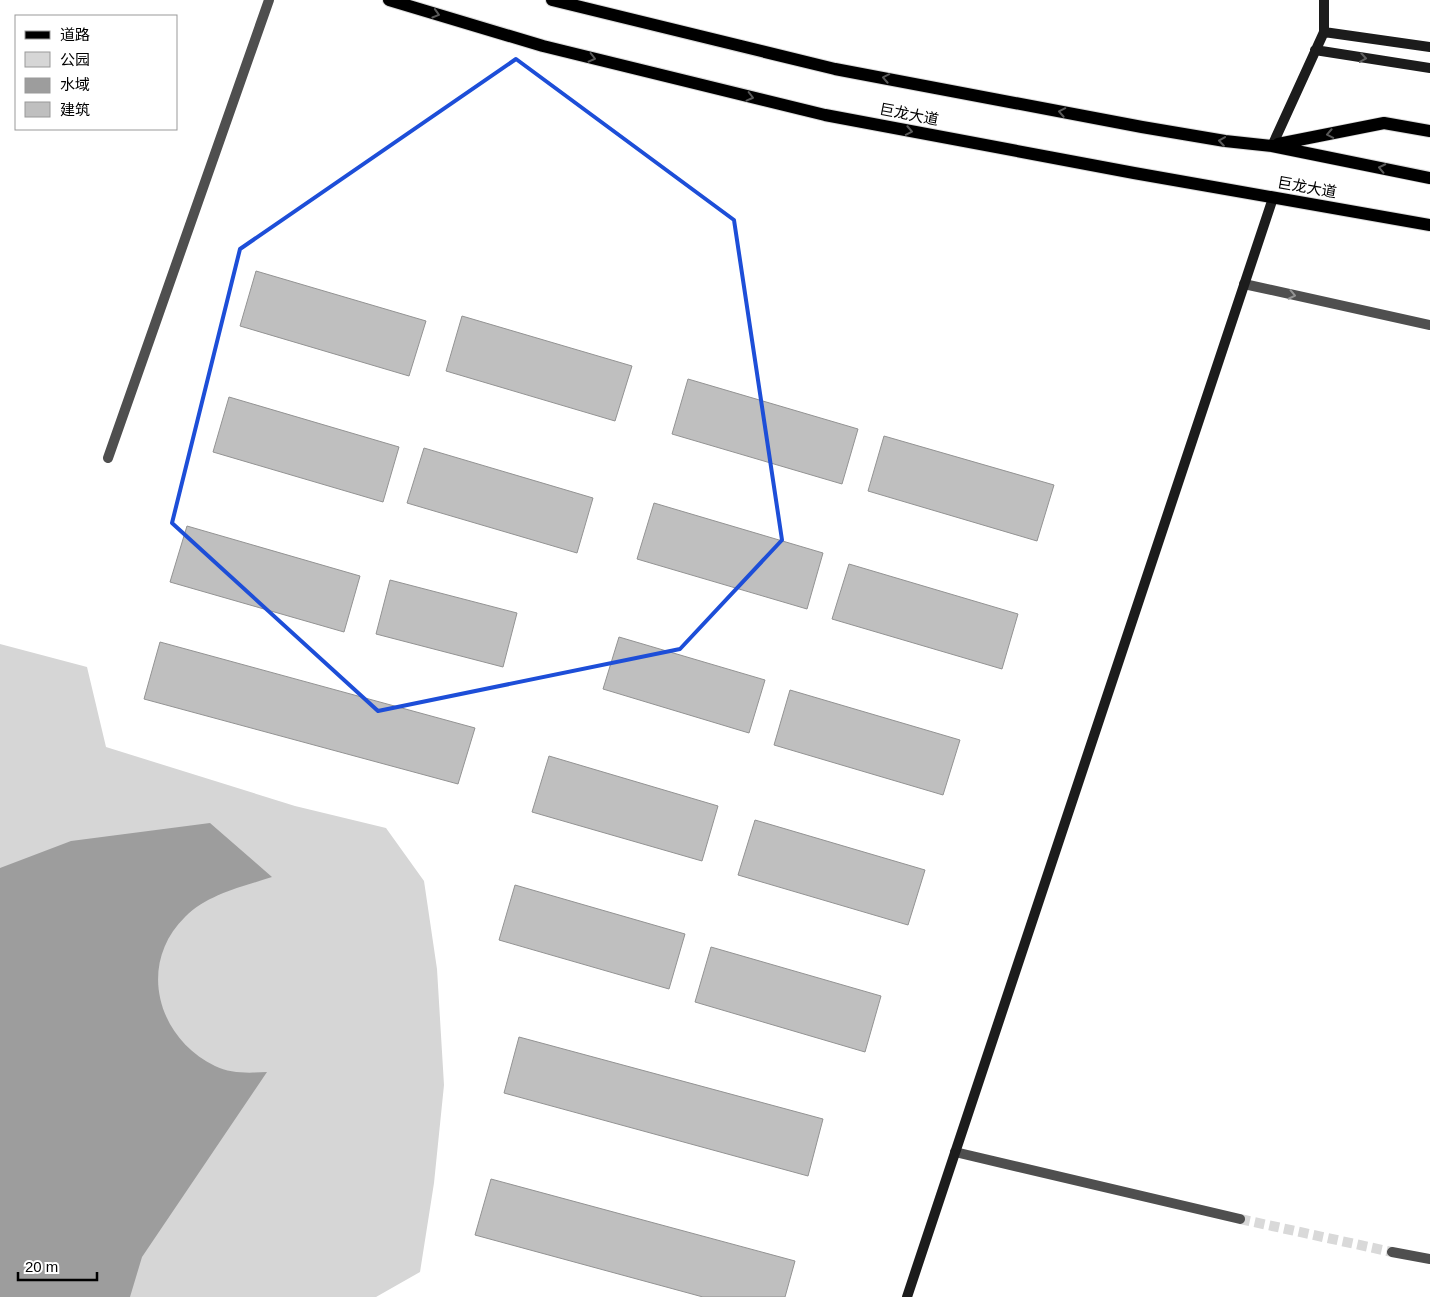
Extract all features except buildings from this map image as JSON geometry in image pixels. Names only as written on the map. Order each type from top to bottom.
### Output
[{"type":"main road","name":"巨龙大道","points":[[389,0],[543,46],[824,115],[1134,173],[1430,225]]},
{"type":"main road","name":"巨龙大道","points":[[552,0],[835,69],[1179,133],[1225,141],[1272,146],[1430,178]]},
{"type":"main road","points":[[1272,146],[1384,123],[1430,131]]},
{"type":"street","points":[[108,458],[269,0]]},
{"type":"street","points":[[1272,146],[1324,32],[1324,0]]},
{"type":"street","points":[[1324,32],[1430,47]]},
{"type":"street","points":[[1315,50],[1430,68]]},
{"type":"street","points":[[907,1297],[1273,198]]},
{"type":"street","points":[[1244,284],[1430,325]]},
{"type":"street","points":[[955,1152],[1240,1219]]},
{"type":"street","points":[[1392,1252],[1430,1259]]},
{"type":"highlighted area","points":[[516,59],[734,220],[782,540],[680,649],[378,711],[172,523],[240,249]]},
{"type":"green space","points":[[0,644],[87,667],[106,747],[295,806],[386,828],[424,881],[437,969],[444,1085],[434,1183],[420,1272],[376,1297],[0,1297]]},
{"type":"water","points":[[210,823],[272,877],[237,888],[204,902],[185,917],[170,936],[161,956],[158,977],[160,999],[167,1019],[179,1038],[195,1053],[221,1069],[247,1073],[267,1072],[142,1257],[130,1297],[0,1297],[0,868],[71,841]]},
{"type":"tunnel","points":[[1240,1219],[1392,1252]]}]
